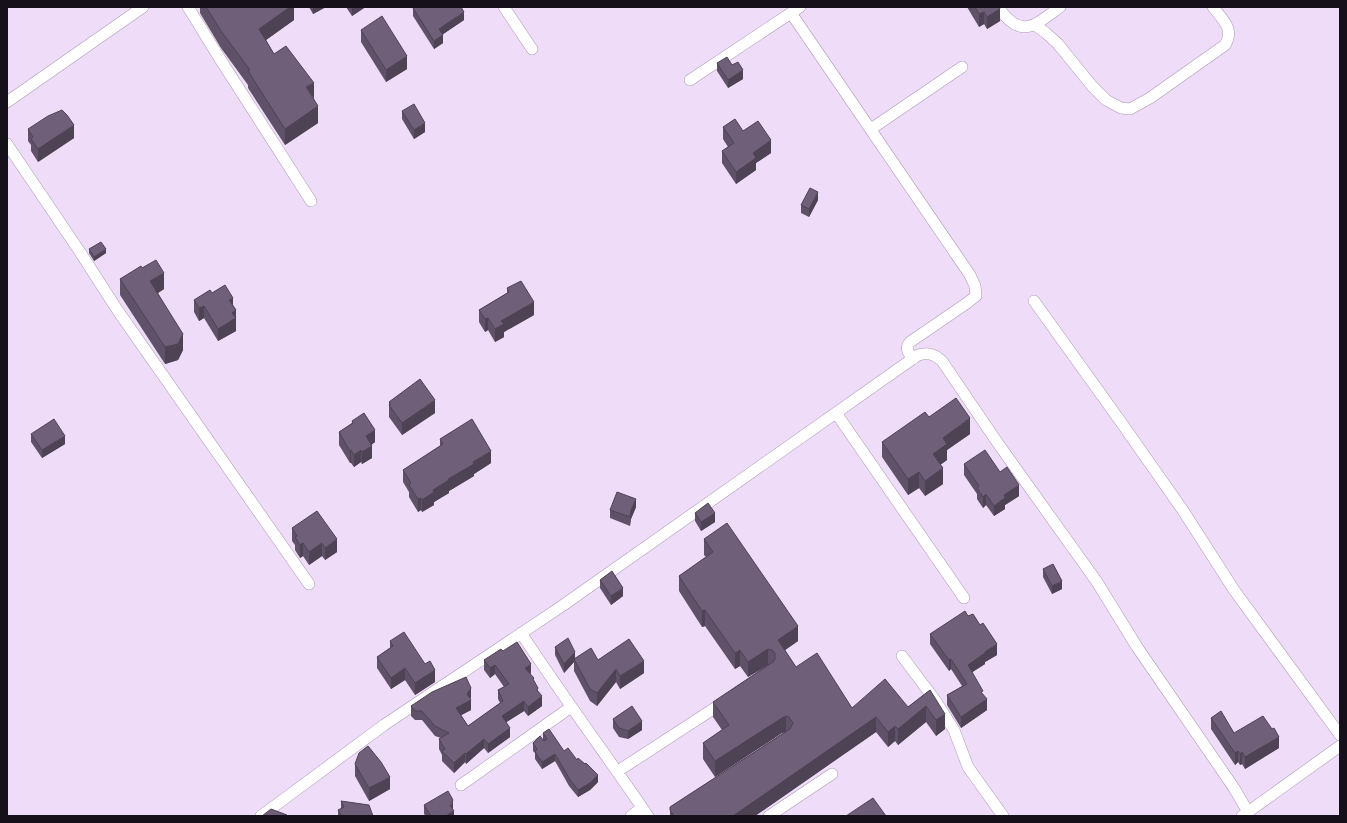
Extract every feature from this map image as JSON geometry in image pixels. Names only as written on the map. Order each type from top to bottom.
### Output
[{"type":"street","points":[[7,102],[143,7]]},
{"type":"street","points":[[188,7],[310,201]]},
{"type":"street","points":[[504,7],[532,49]]},
{"type":"street","points":[[998,7],[1012,23],[1018,26],[1035,25],[1060,7]]},
{"type":"street","points":[[1035,25],[1058,44],[1092,86],[1106,100],[1121,108],[1130,109],[1150,98],[1225,45],[1229,38],[1226,23],[1213,7]]},
{"type":"street","points":[[690,80],[795,10],[871,129],[976,286],[976,296],[907,345],[912,359]]},
{"type":"street","points":[[871,129],[962,67]]},
{"type":"street","points":[[7,144],[118,311],[309,584]]},
{"type":"street","points":[[1034,301],[1123,424],[1184,512],[1234,590],[1340,736]]},
{"type":"street","points":[[261,816],[384,725],[568,601],[912,359],[924,354],[936,355],[942,361],[997,442],[1097,582],[1137,647],[1234,788],[1245,814],[1340,746]]},
{"type":"street","points":[[836,413],[964,598]]},
{"type":"street","points":[[521,633],[645,812],[631,816]]},
{"type":"street","points":[[902,656],[935,700],[954,730],[968,767],[1003,816]]},
{"type":"street","points":[[618,771],[736,694]]},
{"type":"street","points":[[461,785],[571,707]]},
{"type":"street","points":[[770,816],[832,774]]},
{"type":"building","points":[[206,7],[290,7],[259,29],[274,54],[286,46],[314,83],[306,87],[318,106],[285,129],[248,71],[250,70],[221,31]]},
{"type":"building","points":[[461,7],[464,12],[439,29],[443,35],[434,41],[413,8]]},
{"type":"building","points":[[975,7],[999,7],[1000,9],[987,17],[984,12],[979,14]]},
{"type":"building","points":[[382,16],[407,56],[386,70],[361,30]]},
{"type":"building","points":[[727,57],[732,65],[738,62],[743,70],[728,80],[717,63]]},
{"type":"building","points":[[414,104],[425,123],[414,130],[402,111]]},
{"type":"building","points":[[62,110],[74,125],[38,149],[31,139],[33,137],[28,129],[48,116]]},
{"type":"building","points":[[735,119],[743,131],[758,121],[771,140],[753,153],[756,158],[736,172],[722,151],[734,143],[723,127]]},
{"type":"building","points":[[810,188],[818,192],[809,209],[801,205]]},
{"type":"building","points":[[101,242],[106,249],[94,257],[89,249]]},
{"type":"building","points":[[156,260],[164,273],[150,281],[183,334],[178,344],[165,347],[120,279],[141,266],[142,268]]},
{"type":"building","points":[[521,281],[534,302],[501,321],[504,324],[495,329],[488,318],[485,319],[479,310],[509,292],[507,288]]},
{"type":"building","points":[[225,285],[233,298],[229,300],[236,310],[232,313],[236,318],[218,329],[204,306],[199,308],[194,300],[210,290],[212,293]]},
{"type":"building","points":[[420,379],[435,400],[402,423],[389,405],[391,404],[389,402]]},
{"type":"building","points":[[956,398],[970,418],[943,438],[947,444],[933,454],[943,468],[925,481],[919,472],[908,479],[882,442],[925,412],[929,417]]},
{"type":"building","points":[[364,413],[375,430],[366,436],[372,446],[362,452],[361,450],[354,455],[339,432],[353,423],[352,421]]},
{"type":"building","points":[[54,419],[65,436],[42,450],[31,434]]},
{"type":"building","points":[[472,419],[491,451],[473,462],[474,464],[448,479],[449,480],[433,490],[434,492],[422,500],[421,498],[418,499],[409,485],[411,483],[403,470],[443,444],[440,439]]},
{"type":"building","points":[[985,450],[1000,472],[1007,467],[1019,485],[1004,495],[1005,498],[994,506],[986,494],[983,497],[977,488],[979,486],[964,464]]},
{"type":"building","points":[[617,492],[636,499],[631,510],[630,517],[610,510]]},
{"type":"building","points":[[708,503],[715,513],[701,522],[695,513]]},
{"type":"building","points":[[317,511],[337,539],[325,548],[322,543],[309,552],[303,543],[300,545],[292,528]]},
{"type":"building","points":[[727,523],[798,626],[778,640],[796,667],[817,653],[852,708],[885,679],[908,707],[930,690],[945,714],[936,720],[926,706],[898,729],[895,726],[888,732],[876,717],[733,816],[674,816],[670,810],[670,807],[790,729],[793,723],[789,717],[786,716],[715,761],[703,743],[729,725],[713,702],[773,662],[775,659],[775,653],[768,649],[748,662],[740,650],[735,653],[705,610],[702,611],[679,576],[713,552],[704,539]]},
{"type":"building","points":[[1053,564],[1062,581],[1052,586],[1043,569]]},
{"type":"building","points":[[612,571],[623,588],[611,596],[600,580]]},
{"type":"building","points":[[965,611],[968,616],[973,614],[980,625],[983,623],[997,644],[968,665],[983,691],[981,692],[987,699],[961,717],[947,695],[967,684],[951,659],[949,660],[930,634]]},
{"type":"building","points":[[404,632],[425,664],[430,661],[435,670],[415,683],[405,668],[391,678],[377,657],[393,646],[390,641]]},
{"type":"building","points":[[568,638],[575,652],[564,664],[555,647]]},
{"type":"building","points":[[629,639],[644,661],[620,676],[616,669],[597,693],[590,689],[574,659],[591,648],[598,660]]},
{"type":"building","points":[[517,642],[531,664],[525,668],[534,678],[533,679],[538,688],[537,690],[542,696],[528,707],[524,701],[502,716],[510,728],[488,744],[484,739],[454,763],[442,751],[445,749],[439,739],[449,733],[435,726],[422,711],[415,711],[411,706],[432,692],[466,677],[471,688],[467,694],[471,700],[456,708],[468,726],[503,701],[498,690],[509,684],[495,665],[490,668],[484,660],[501,649],[503,651]]},
{"type":"building","points":[[632,706],[642,721],[628,731],[619,728],[613,719]]},
{"type":"building","points":[[1221,711],[1234,733],[1263,716],[1272,729],[1274,728],[1279,737],[1245,757],[1242,752],[1240,754],[1238,751],[1235,753],[1211,718]]},
{"type":"building","points":[[549,729],[564,751],[568,748],[577,760],[578,758],[585,764],[586,763],[598,775],[590,783],[578,790],[555,754],[542,762],[535,752],[537,749],[533,743],[540,736],[544,741],[547,739],[543,733]]},
{"type":"building","points":[[368,746],[381,762],[390,777],[369,788],[355,764],[359,753]]},
{"type":"building","points":[[448,791],[453,800],[450,805],[454,811],[446,816],[431,816],[424,805]]},
{"type":"building","points":[[873,798],[886,816],[846,816]]},
{"type":"building","points":[[341,801],[369,805],[373,816],[342,816],[338,810],[344,807]]},
{"type":"building","points":[[271,809],[287,815],[287,816],[262,816]]}]
